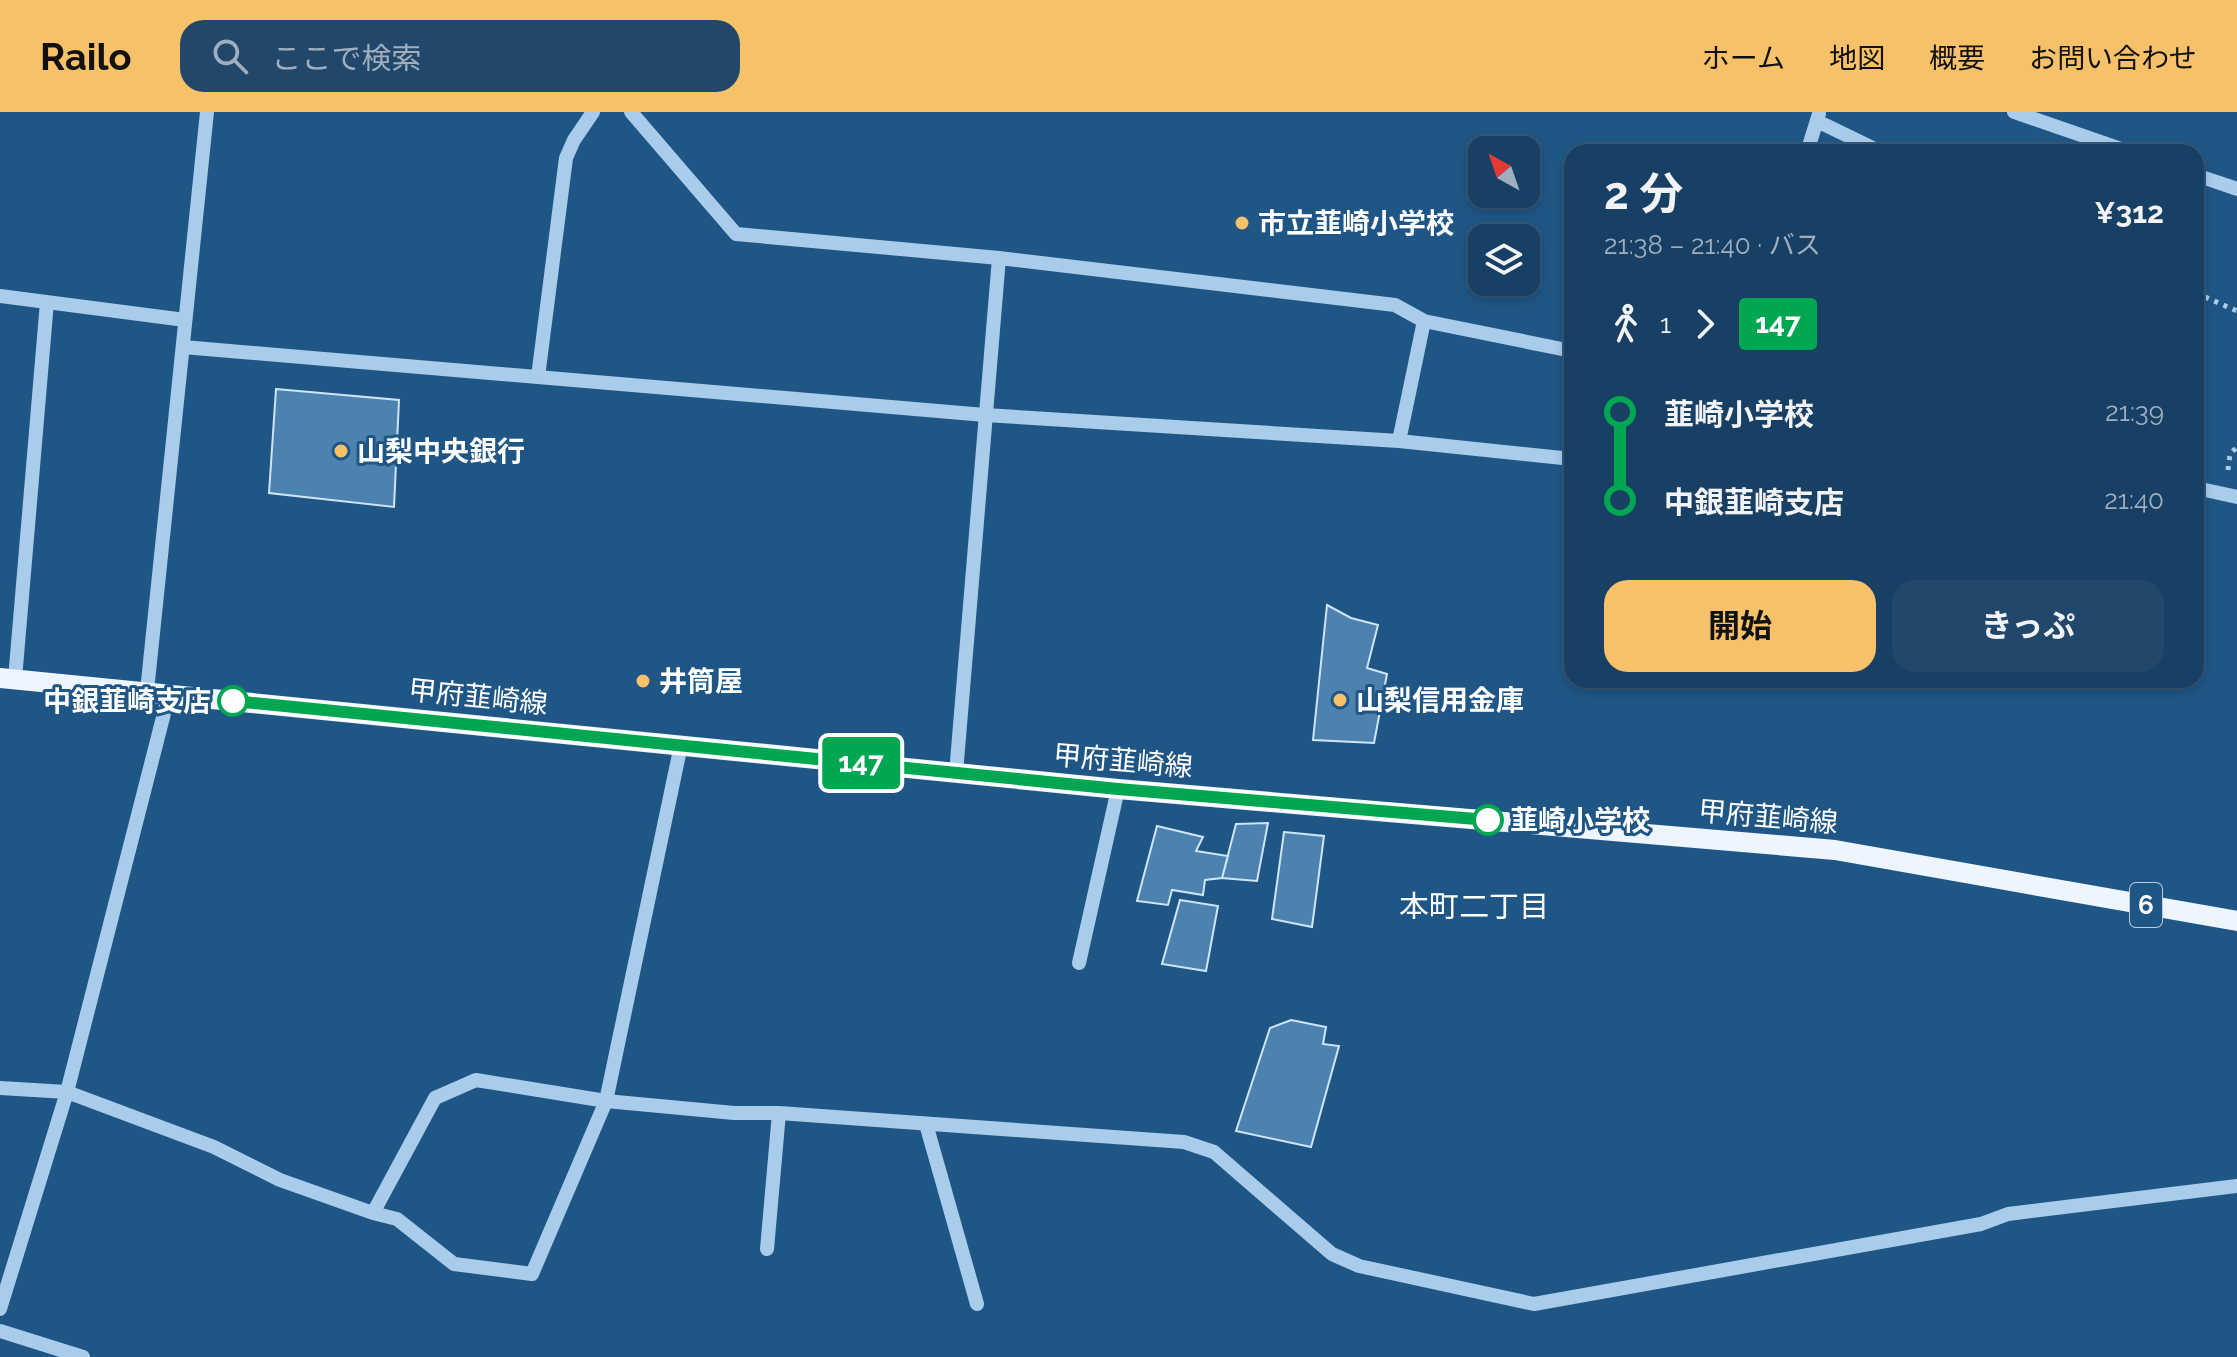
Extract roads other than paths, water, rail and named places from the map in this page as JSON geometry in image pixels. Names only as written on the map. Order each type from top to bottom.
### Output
[{"type":"main road","name":"甲府韮崎線","points":[[8,679],[1118,789],[1835,850],[2237,921]]},
{"type":"street","points":[[147,691],[207,112]]},
{"type":"street","points":[[538,377],[566,158],[593,112]]},
{"type":"street","points":[[631,112],[736,234],[999,258],[1395,305],[1424,321],[1564,349]]},
{"type":"street","points":[[2014,112],[2107,144]]},
{"type":"street","points":[[1810,144],[1819,116],[1867,144]]},
{"type":"street","points":[[2204,178],[2237,189]]},
{"type":"street","points":[[956,773],[999,258]]},
{"type":"street","points":[[0,296],[185,320]]},
{"type":"street","points":[[8,679],[47,302]]},
{"type":"street","points":[[1399,441],[1424,321]]},
{"type":"street","points":[[183,347],[985,415],[1399,441],[1564,458]]},
{"type":"street","points":[[2204,490],[2237,497]]},
{"type":"street","points":[[0,1309],[67,1092],[169,694]]},
{"type":"street","points":[[0,1088],[67,1092],[214,1147],[280,1180],[397,1219],[454,1264],[532,1274],[606,1101],[681,745]]},
{"type":"street","points":[[1079,963],[1118,789]]},
{"type":"street","points":[[373,1213],[435,1098],[476,1080],[606,1101],[734,1113],[779,1113],[1184,1142],[1214,1152],[1332,1254],[1359,1266],[1534,1304],[1981,1224],[2008,1214],[2237,1186]]},
{"type":"street","points":[[767,1249],[779,1113]]},
{"type":"street","points":[[926,1124],[977,1304]]},
{"type":"street","points":[[0,1331],[83,1357]]},
{"type":"place","name":"市立韮崎小学校","points":[[1242,223]]},
{"type":"place","name":"山梨中央銀行","points":[[341,451]]},
{"type":"place","name":"井筒屋","points":[[643,681]]},
{"type":"place","name":"山梨信用金庫","points":[[1340,700]]},
{"type":"place","name":"中銀韮崎支店","points":[[233,701]]},
{"type":"place","name":"韮崎小学校","points":[[1488,820]]},
{"type":"district","name":"本町二丁目","points":[[1474,906]]}]
